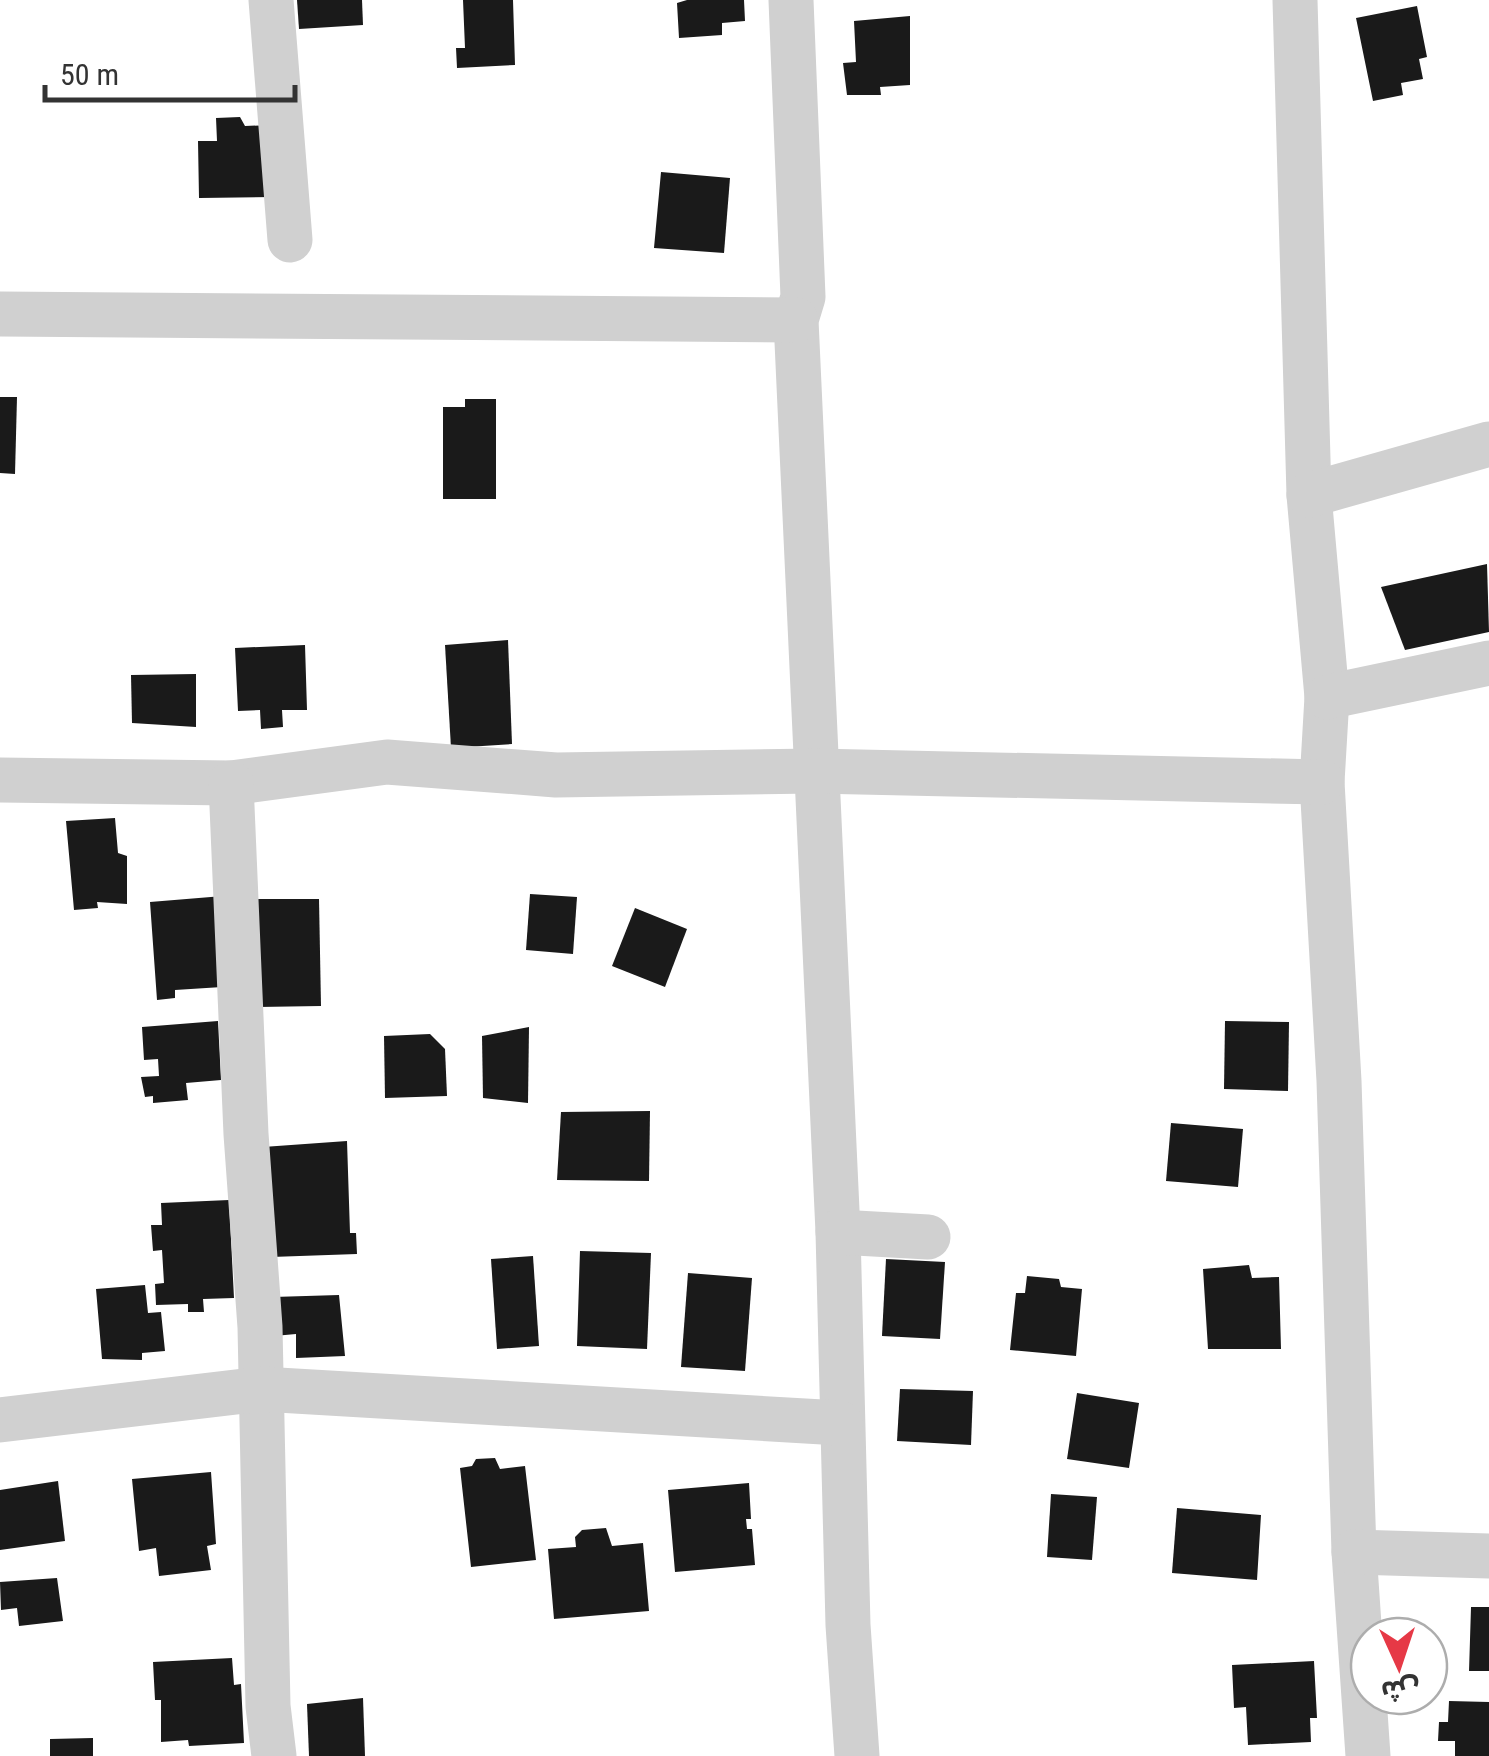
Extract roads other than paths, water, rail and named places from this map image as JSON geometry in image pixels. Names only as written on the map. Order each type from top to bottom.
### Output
[{"type":"street","points":[[271,0],[290,240]]},
{"type":"street","points":[[791,0],[803,297],[796,320],[838,1232],[840,1423],[856,1756]]},
{"type":"street","points":[[1302,2],[1310,496],[1328,697],[1322,782],[1339,1080],[1354,1552],[1368,1756]]},
{"type":"street","points":[[0,314],[796,320]]},
{"type":"street","points":[[1310,496],[1489,444]]},
{"type":"street","points":[[1328,697],[1489,663]]},
{"type":"street","points":[[0,780],[231,783],[387,762],[556,774],[816,771],[1322,782]]},
{"type":"street","points":[[231,783],[261,1390],[268,1706],[274,1756]]},
{"type":"street","points":[[838,1232],[928,1237]]},
{"type":"street","points":[[0,1420],[261,1390],[840,1423]]},
{"type":"street","points":[[1354,1552],[1489,1556]]}]
